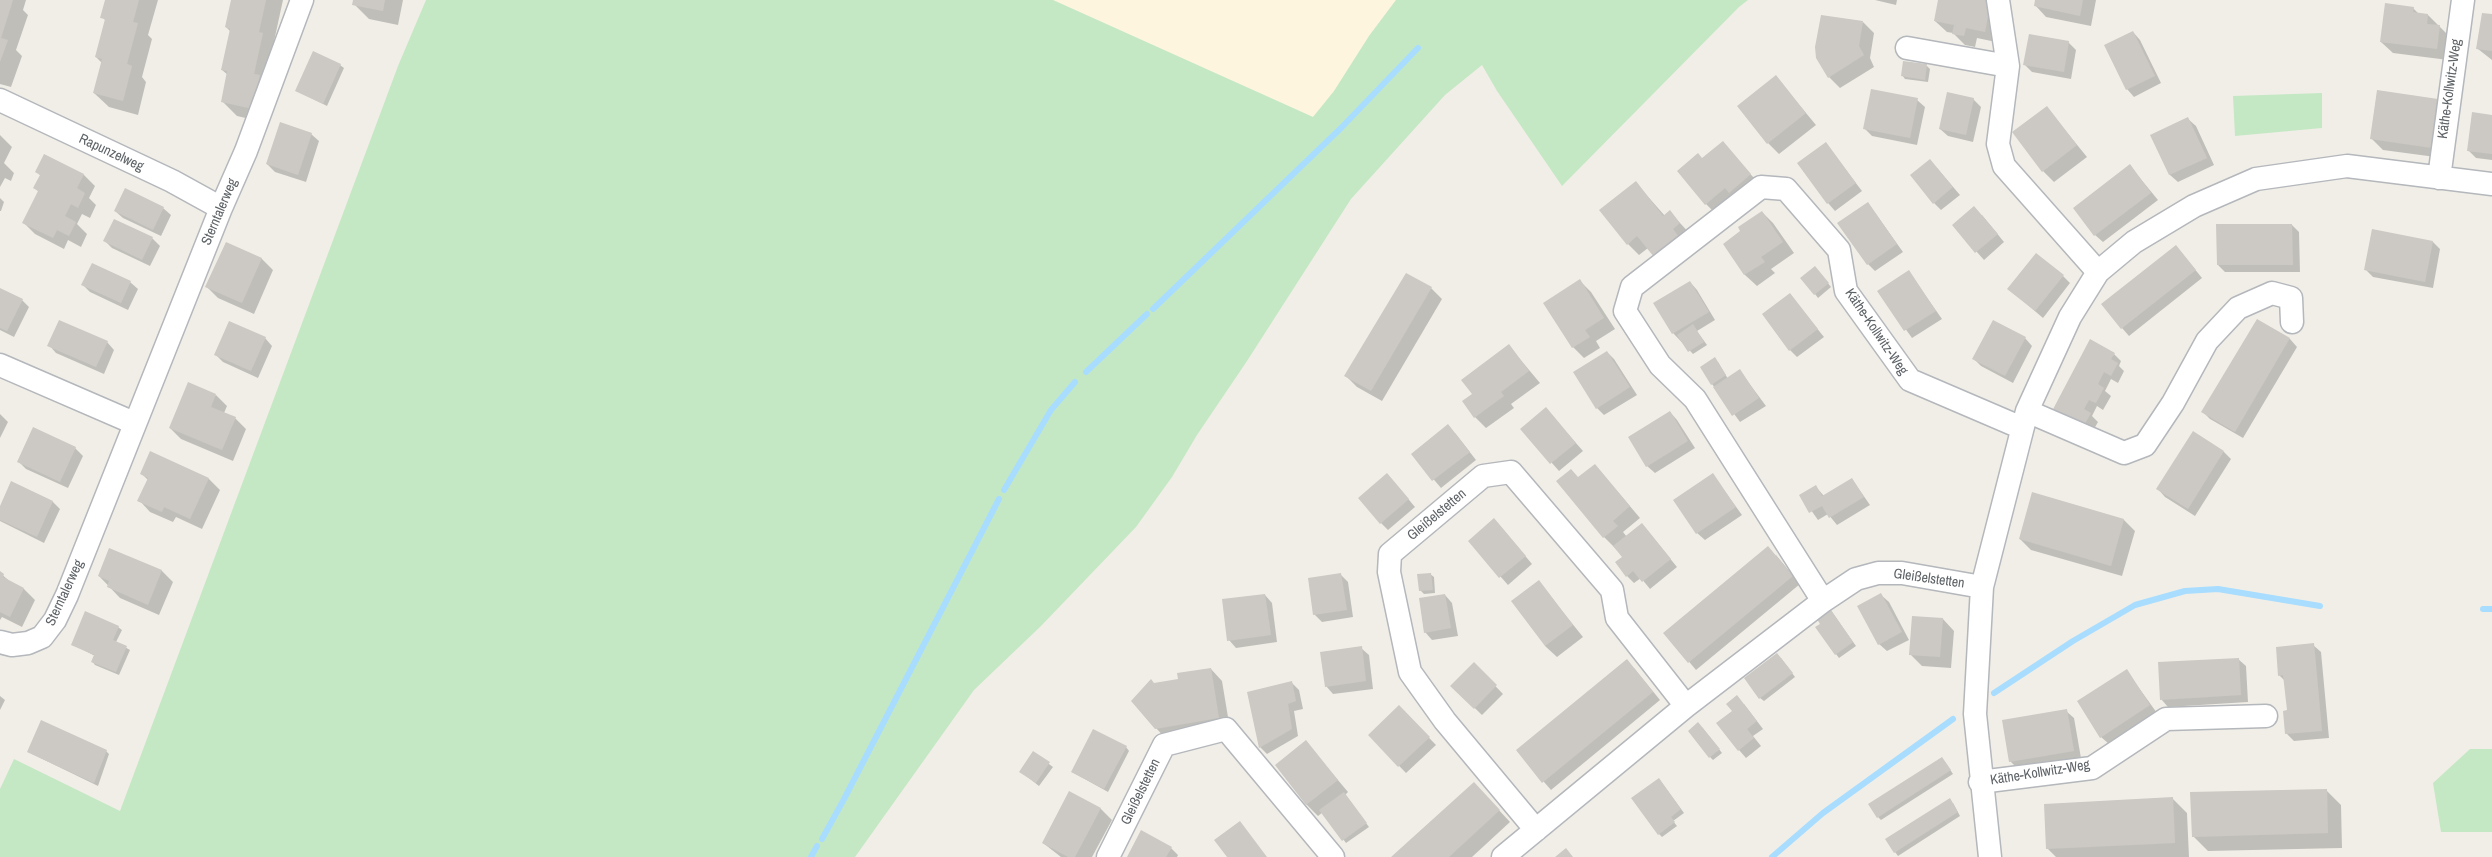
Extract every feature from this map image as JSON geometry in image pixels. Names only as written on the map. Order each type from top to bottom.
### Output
[{"type":"street","name":"Sterntalerweg","points":[[0,642],[12,646],[28,643],[42,637],[55,620],[221,208],[246,151],[302,0]]},
{"type":"street","points":[[1998,0],[2008,66],[1998,144],[2004,166],[2098,272]]},
{"type":"street","name":"Käthe-Kollwitz-Weg","points":[[2439,178],[2463,0]]},
{"type":"street","points":[[1907,48],[2008,66]]},
{"type":"street","name":"Rapunzelweg","points":[[0,100],[172,181],[221,208]]},
{"type":"street","name":"Käthe-Kollwitz-Weg","points":[[1990,857],[1980,782],[1975,714],[1982,587],[2025,419],[2070,317],[2098,272],[2134,242],[2194,206],[2256,179],[2347,166],[2492,184]]},
{"type":"street","name":"Käthe-Kollwitz-Weg","points":[[1823,601],[1695,398],[1660,365],[1624,311],[1632,287],[1762,187],[1786,189],[1839,250],[1846,291],[1910,380],[2124,454],[2145,445],[2174,402],[2206,342],[2238,308],[2272,293],[2291,298],[2292,322]]},
{"type":"street","points":[[0,365],[134,422]]},
{"type":"street","name":"Gleißelstetten","points":[[1536,830],[1445,721],[1410,672],[1389,572],[1390,554],[1483,476],[1511,472],[1612,590],[1617,618],[1686,706]]},
{"type":"street","name":"Gleißelstetten","points":[[1503,857],[1686,706],[1823,601],[1856,580],[1878,573],[1902,573],[1982,587]]},
{"type":"street","name":"Käthe-Kollwitz-Weg","points":[[1980,782],[2092,768],[2166,718],[2266,716]]},
{"type":"street","name":"Gleißelstetten","points":[[1108,857],[1164,746],[1226,729],[1333,857]]},
{"type":"shaded area","points":[[1053,0],[1396,0],[1369,36],[1334,92],[1313,117]]},
{"type":"green space","points":[[426,0],[1053,0],[1313,117],[1334,91],[1369,36],[1396,0],[1748,0],[1562,186],[1497,91],[1482,65],[1445,95],[1351,199],[1197,435],[1172,477],[1136,527],[1041,626],[974,690],[855,857],[0,857],[0,789],[14,759],[120,811],[398,66]]},
{"type":"green space","points":[[2322,93],[2322,128],[2235,136],[2233,96]]},
{"type":"green space","points":[[2470,749],[2492,749],[2492,832],[2441,832],[2433,783]]},
{"type":"building","points":[[0,0],[13,0],[1,38],[8,40],[0,62]]},
{"type":"building","points":[[105,0],[139,0],[133,22],[138,23],[127,64],[132,66],[123,101],[93,93],[102,59],[95,57],[105,19],[100,18]]},
{"type":"building","points":[[231,0],[266,0],[259,32],[263,33],[254,74],[260,75],[253,109],[221,102],[227,71],[221,70],[230,29],[225,27]]},
{"type":"building","points":[[353,0],[385,0],[383,11],[352,5]]},
{"type":"building","points":[[1938,0],[1991,0],[1985,32],[1966,28],[1964,36],[1952,34],[1954,25],[1934,21]]},
{"type":"building","points":[[2035,0],[2083,0],[2080,16],[2034,6]]},
{"type":"building","points":[[2385,3],[2414,7],[2413,12],[2428,14],[2427,24],[2440,25],[2437,49],[2380,42]]},
{"type":"building","points":[[2482,13],[2492,14],[2492,51],[2476,49]]},
{"type":"building","points":[[1821,15],[1863,21],[1859,46],[1864,55],[1828,78],[1816,58],[1815,47]]},
{"type":"building","points":[[2133,31],[2155,76],[2126,90],[2104,45]]},
{"type":"building","points":[[2029,34],[2069,41],[2064,72],[2023,65]]},
{"type":"building","points":[[313,51],[341,64],[323,104],[295,91]]},
{"type":"building","points":[[1903,61],[1927,64],[1925,80],[1901,76]]},
{"type":"building","points":[[1776,75],[1806,113],[1767,144],[1737,106]]},
{"type":"building","points":[[1871,89],[1918,98],[1910,138],[1863,129]]},
{"type":"building","points":[[2377,90],[2438,99],[2432,148],[2370,139]]},
{"type":"building","points":[[1947,92],[1974,98],[1966,135],[1939,129]]},
{"type":"building","points":[[2047,106],[2077,145],[2042,172],[2012,132]]},
{"type":"building","points":[[2472,112],[2492,115],[2492,154],[2467,151]]},
{"type":"building","points":[[2188,117],[2207,158],[2169,175],[2150,135]]},
{"type":"building","points":[[280,122],[312,133],[298,175],[266,164]]},
{"type":"building","points":[[1723,141],[1751,174],[1729,193],[1725,188],[1705,205],[1677,171],[1698,153],[1702,158]]},
{"type":"building","points":[[1826,142],[1856,183],[1827,204],[1797,163]]},
{"type":"building","points":[[44,154],[84,174],[77,188],[85,193],[78,208],[71,204],[65,216],[76,222],[69,236],[57,230],[53,238],[22,223],[38,191],[33,188],[40,175],[35,172]]},
{"type":"building","points":[[1930,159],[1953,187],[1933,204],[1910,175]]},
{"type":"building","points":[[2130,164],[2151,193],[2094,236],[2073,208]]},
{"type":"building","points":[[1636,181],[1663,216],[1670,210],[1680,223],[1673,229],[1679,237],[1654,257],[1637,236],[1627,245],[1599,210]]},
{"type":"building","points":[[125,188],[164,207],[153,230],[114,211]]},
{"type":"building","points":[[1868,202],[1897,244],[1867,265],[1837,223]]},
{"type":"building","points":[[1974,206],[1998,234],[1975,253],[1952,225]]},
{"type":"building","points":[[1762,211],[1783,242],[1761,257],[1765,262],[1744,275],[1723,244],[1740,231],[1738,227]]},
{"type":"building","points":[[114,219],[153,237],[142,260],[103,241]]},
{"type":"building","points":[[2216,224],[2292,224],[2293,265],[2217,265]]},
{"type":"building","points":[[2372,229],[2433,241],[2425,282],[2364,270]]},
{"type":"building","points":[[226,242],[262,258],[242,303],[205,287]]},
{"type":"building","points":[[2176,245],[2196,270],[2121,329],[2101,304]]},
{"type":"building","points":[[2036,253],[2064,275],[2035,311],[2007,289]]},
{"type":"building","points":[[92,263],[131,281],[121,303],[81,285]]},
{"type":"building","points":[[1815,266],[1829,283],[1814,295],[1800,278]]},
{"type":"building","points":[[1909,270],[1936,311],[1904,331],[1877,291]]},
{"type":"building","points":[[1406,273],[1432,287],[1371,391],[1344,376]]},
{"type":"building","points":[[1580,279],[1604,318],[1585,330],[1590,337],[1572,348],[1543,303]]},
{"type":"building","points":[[1690,281],[1709,312],[1672,334],[1653,303]]},
{"type":"building","points":[[0,288],[23,299],[7,331],[0,328]]},
{"type":"building","points":[[1790,293],[1818,329],[1789,351],[1762,314]]},
{"type":"building","points":[[2257,319],[2290,338],[2235,432],[2201,412]]},
{"type":"building","points":[[59,320],[108,341],[96,367],[47,346]]},
{"type":"building","points":[[1993,320],[2026,337],[2005,376],[1972,359]]},
{"type":"building","points":[[229,321],[266,337],[251,371],[214,355]]},
{"type":"building","points":[[1693,324],[1704,342],[1688,352],[1677,335]]},
{"type":"building","points":[[2090,339],[2115,353],[2111,359],[2118,363],[2111,376],[2104,372],[2098,384],[2104,388],[2096,403],[2089,400],[2084,409],[2091,413],[2082,429],[2051,413]]},
{"type":"building","points":[[1509,344],[1529,371],[1501,392],[1504,396],[1474,418],[1462,401],[1472,394],[1461,380]]},
{"type":"building","points":[[1607,351],[1630,387],[1596,409],[1573,372]]},
{"type":"building","points":[[1715,357],[1726,375],[1711,385],[1700,367]]},
{"type":"building","points":[[1740,369],[1759,398],[1732,416],[1713,387]]},
{"type":"building","points":[[188,382],[216,394],[211,407],[236,417],[222,450],[169,428]]},
{"type":"building","points":[[1546,407],[1576,443],[1550,464],[1520,429]]},
{"type":"building","points":[[1670,411],[1688,441],[1646,467],[1628,437]]},
{"type":"building","points":[[1448,424],[1470,452],[1432,481],[1411,454]]},
{"type":"building","points":[[33,427],[76,447],[60,482],[17,462]]},
{"type":"building","points":[[2193,431],[2224,451],[2188,509],[2156,489]]},
{"type":"building","points":[[150,451],[209,478],[190,519],[164,507],[162,512],[137,501],[148,478],[140,474]]},
{"type":"building","points":[[1595,464],[1630,506],[1613,521],[1618,526],[1603,538],[1556,481],[1571,469],[1578,477]]},
{"type":"building","points":[[1387,473],[1409,499],[1380,524],[1358,498]]},
{"type":"building","points":[[1713,473],[1736,507],[1696,534],[1673,500]]},
{"type":"building","points":[[1852,478],[1864,497],[1829,518],[1822,506],[1809,513],[1799,495],[1816,485],[1822,496]]},
{"type":"building","points":[[11,481],[53,501],[37,537],[0,520],[0,506]]},
{"type":"building","points":[[2032,492],[2124,519],[2111,566],[2019,539]]},
{"type":"building","points":[[1494,518],[1526,556],[1499,578],[1468,541]]},
{"type":"building","points":[[1642,523],[1671,559],[1642,582],[1633,571],[1626,577],[1615,562],[1622,557],[1613,546]]},
{"type":"building","points":[[1768,546],[1793,576],[1688,663],[1663,633]]},
{"type":"building","points":[[109,548],[162,570],[148,605],[107,587],[109,581],[98,576]]},
{"type":"building","points":[[0,571],[4,574],[3,577],[24,588],[10,617],[0,612]]},
{"type":"building","points":[[1341,573],[1347,610],[1313,615],[1308,578]]},
{"type":"building","points":[[1431,573],[1433,590],[1419,591],[1417,574]]},
{"type":"building","points":[[1539,580],[1573,625],[1545,646],[1511,601]]},
{"type":"building","points":[[1881,593],[1902,632],[1878,645],[1857,606]]},
{"type":"building","points":[[1265,594],[1271,635],[1227,641],[1222,599]]},
{"type":"building","points":[[1445,594],[1451,628],[1424,633],[1419,598]]},
{"type":"building","points":[[1829,607],[1853,642],[1835,655],[1815,627],[1820,624],[1815,616]]},
{"type":"building","points":[[85,611],[119,626],[113,640],[127,646],[116,672],[91,662],[94,655],[71,645]]},
{"type":"building","points":[[1912,616],[1943,618],[1940,657],[1909,655]]},
{"type":"building","points":[[2314,643],[2322,731],[2285,734],[2283,711],[2287,710],[2283,675],[2278,676],[2276,647]]},
{"type":"building","points":[[1362,646],[1366,681],[1325,687],[1320,652]]},
{"type":"building","points":[[1777,653],[1793,673],[1759,699],[1744,678]]},
{"type":"building","points":[[2239,658],[2241,695],[2160,700],[2158,662]]},
{"type":"building","points":[[1627,659],[1653,692],[1542,783],[1516,750]]},
{"type":"building","points":[[1474,662],[1497,685],[1474,709],[1450,686]]},
{"type":"building","points":[[1211,668],[1219,718],[1155,729],[1131,701],[1151,679],[1154,683],[1178,679],[1177,673]]},
{"type":"building","points":[[2127,669],[2150,705],[2100,738],[2077,701]]},
{"type":"building","points":[[1292,681],[1296,701],[1288,704],[1292,729],[1259,748],[1247,692]]},
{"type":"building","points":[[1737,695],[1757,721],[1747,729],[1754,738],[1738,751],[1716,723],[1732,711],[1726,704]]},
{"type":"building","points":[[1399,705],[1430,737],[1398,767],[1368,735]]},
{"type":"building","points":[[2067,709],[2074,751],[2009,762],[2002,720]]},
{"type":"building","points":[[41,720],[107,750],[94,783],[27,752]]},
{"type":"building","points":[[1698,722],[1720,749],[1709,758],[1688,731]]},
{"type":"building","points":[[1093,729],[1127,746],[1104,789],[1071,772]]},
{"type":"building","points":[[1306,740],[1338,780],[1306,805],[1275,765]]},
{"type":"building","points":[[1033,751],[1050,762],[1036,783],[1019,772]]},
{"type":"building","points":[[1942,757],[1951,770],[1877,818],[1868,804]]},
{"type":"building","points":[[1659,778],[1681,809],[1671,817],[1675,822],[1658,835],[1631,798]]},
{"type":"building","points":[[1474,782],[1500,810],[1449,857],[1391,857]]},
{"type":"building","points":[[2327,789],[2328,833],[2192,837],[2190,792]]},
{"type":"building","points":[[1069,791],[1101,808],[1075,857],[1068,857],[1042,843]]},
{"type":"building","points":[[1344,792],[1367,823],[1342,841],[1319,810]]},
{"type":"building","points":[[2173,797],[2175,843],[2046,849],[2044,804]]},
{"type":"building","points":[[1950,798],[1958,812],[1894,853],[1885,839]]},
{"type":"building","points":[[1240,821],[1267,857],[1227,857],[1214,840]]},
{"type":"building","points":[[1141,830],[1172,847],[1166,857],[1127,857]]},
{"type":"building","points":[[1566,848],[1573,857],[1555,857]]},
{"type":"waterway","points":[[1153,309],[1341,128],[1418,48]]},
{"type":"waterway","points":[[1086,372],[1147,314]]},
{"type":"waterway","points":[[1004,490],[1051,410],[1075,382]]},
{"type":"waterway","points":[[822,839],[999,499]]},
{"type":"waterway","points":[[1994,693],[2073,641],[2135,605],[2185,591],[2218,589],[2320,606]]},
{"type":"waterway","points":[[2483,609],[2492,609]]},
{"type":"waterway","points":[[1772,857],[1823,813],[1953,719]]},
{"type":"waterway","points":[[811,857],[817,846]]}]
